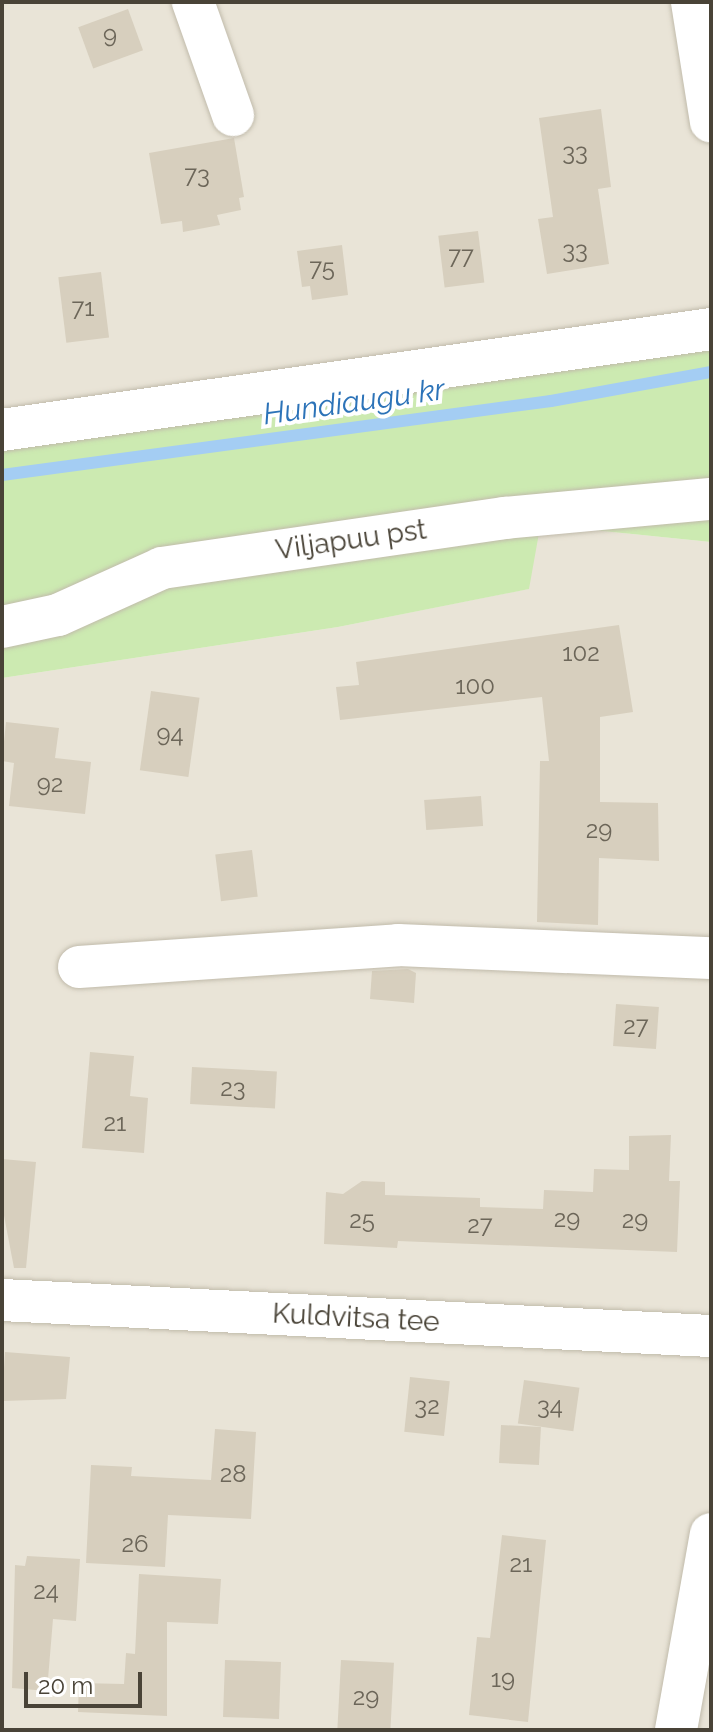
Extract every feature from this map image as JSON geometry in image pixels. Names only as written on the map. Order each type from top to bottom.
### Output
[{"type":"street","points":[[193,2],[233,115]]},
{"type":"street","points":[[692,2],[711,122]]},
{"type":"street","points":[[2,430],[711,329]]},
{"type":"street","name":"Viljapuu pst","points":[[2,627],[58,615],[162,568],[505,518],[711,499]]},
{"type":"street","points":[[79,967],[398,945],[711,958]]},
{"type":"street","name":"Kuldvitsa tee","points":[[2,1300],[711,1336]]},
{"type":"street","points":[[676,1730],[704,1602],[711,1534]]},
{"type":"shaded area","points":[[2,2],[711,2],[711,342],[2,447]]},
{"type":"shaded area","points":[[583,529],[711,542],[711,1730],[2,1730],[2,678],[338,627],[528,589],[538,533]]},
{"type":"green space","points":[[711,350],[711,542],[583,529],[539,533],[529,589],[338,627],[2,678],[2,447]]},
{"type":"building","points":[[128,9],[143,50],[93,68],[78,27]]},
{"type":"building","points":[[601,109],[611,187],[598,189],[609,264],[547,274],[538,219],[553,217],[539,118]]},
{"type":"building","points":[[234,138],[244,197],[239,198],[241,210],[217,215],[220,225],[183,232],[182,221],[161,224],[149,153]]},
{"type":"building","points":[[478,231],[484,283],[445,287],[438,236]]},
{"type":"building","points":[[342,245],[348,295],[312,300],[310,286],[302,287],[297,251]]},
{"type":"building","points":[[101,272],[109,338],[66,343],[58,277]]},
{"type":"building","points":[[619,625],[633,712],[600,717],[600,802],[658,803],[659,861],[599,858],[598,925],[537,922],[540,761],[549,761],[542,697],[340,720],[336,687],[359,685],[356,662]]},
{"type":"building","points":[[151,691],[200,698],[188,777],[140,770]]},
{"type":"building","points":[[6,722],[59,728],[55,758],[91,762],[85,814],[9,806],[14,763],[2,761]]},
{"type":"building","points":[[481,796],[483,826],[426,830],[424,800]]},
{"type":"building","points":[[252,850],[258,897],[221,901],[215,855]]},
{"type":"building","points":[[408,969],[416,973],[414,1003],[370,999],[372,971]]},
{"type":"building","points":[[616,1004],[659,1007],[656,1049],[613,1046]]},
{"type":"building","points":[[90,1052],[134,1056],[130,1096],[148,1098],[144,1153],[82,1148]]},
{"type":"building","points":[[192,1067],[277,1071],[275,1108],[190,1104]]},
{"type":"building","points":[[671,1135],[669,1181],[680,1181],[677,1252],[398,1241],[397,1248],[324,1244],[326,1192],[343,1194],[362,1181],[385,1182],[385,1195],[480,1198],[480,1207],[543,1209],[544,1190],[593,1192],[594,1169],[629,1170],[629,1136]]},
{"type":"building","points":[[2,1159],[36,1162],[26,1268],[14,1268],[2,1205]]},
{"type":"building","points":[[5,1352],[70,1357],[66,1399],[2,1401]]},
{"type":"building","points":[[410,1377],[450,1381],[444,1436],[404,1432]]},
{"type":"building","points":[[524,1380],[579,1388],[573,1431],[518,1424]]},
{"type":"building","points":[[501,1425],[541,1427],[539,1465],[499,1463]]},
{"type":"building","points":[[215,1429],[256,1432],[251,1519],[168,1515],[165,1567],[86,1563],[91,1465],[132,1467],[131,1476],[211,1480]]},
{"type":"building","points":[[502,1535],[546,1540],[528,1722],[469,1715],[477,1637],[490,1638]]},
{"type":"building","points":[[27,1556],[80,1559],[76,1621],[53,1619],[47,1691],[12,1688],[15,1565],[25,1566]]},
{"type":"building","points":[[139,1574],[221,1579],[218,1624],[167,1622],[167,1716],[78,1712],[79,1683],[124,1684],[126,1653],[135,1654]]},
{"type":"building","points":[[225,1660],[281,1662],[279,1719],[223,1717]]},
{"type":"building","points":[[341,1660],[394,1663],[390,1730],[337,1730]]},
{"type":"waterway","name":"Hundiaugu kr","points":[[2,475],[551,401],[711,372]]}]
